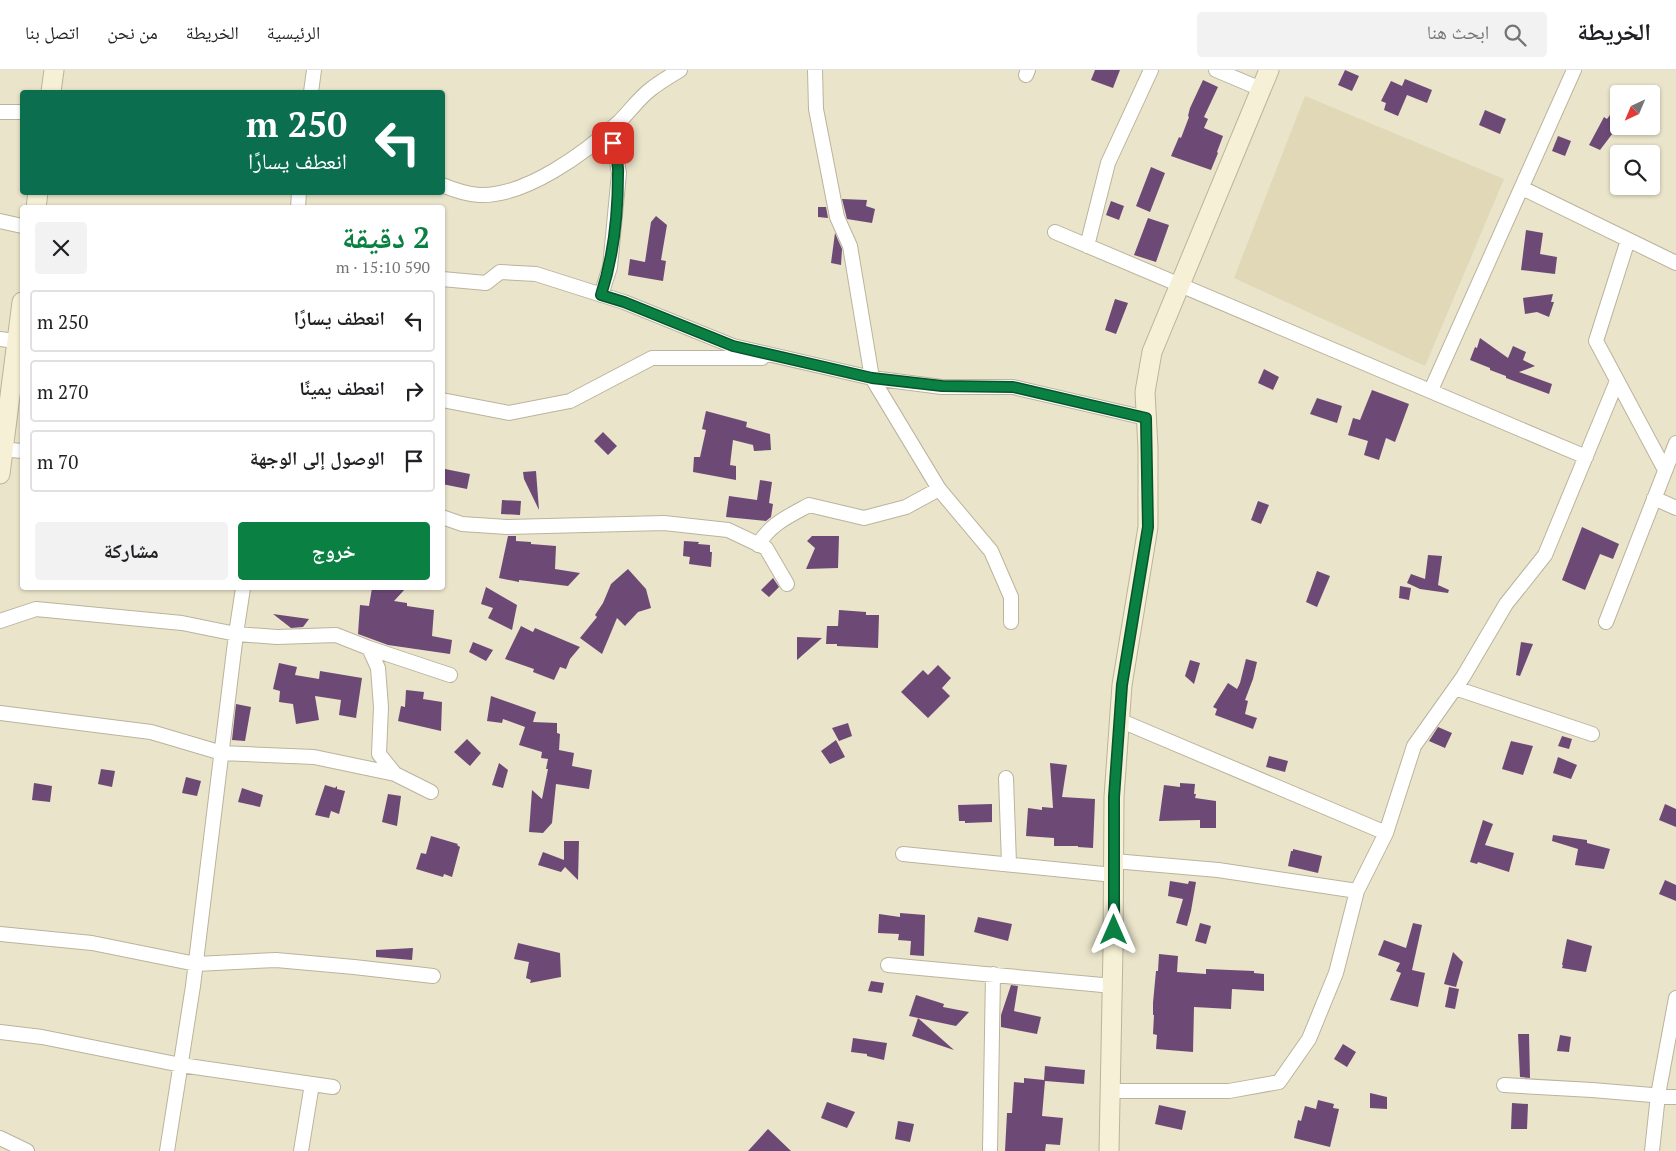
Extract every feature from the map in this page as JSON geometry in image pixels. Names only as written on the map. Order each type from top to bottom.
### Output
[{"type":"street","points":[[51,90],[54,70]]},
{"type":"street","points":[[311,90],[314,70]]},
{"type":"street","points":[[445,186],[456,191],[480,195],[501,193],[535,181],[572,160],[611,129],[650,90],[680,70]]},
{"type":"street","points":[[815,70],[816,109],[837,217],[850,246],[872,378],[939,489],[991,551],[1011,597],[1011,622]]},
{"type":"street","points":[[1087,246],[1108,163],[1151,70]]},
{"type":"street","points":[[1216,70],[1261,89]]},
{"type":"street","points":[[1109,1151],[1113,986],[1114,797],[1122,685],[1148,527],[1145,392],[1152,352],[1269,70]]},
{"type":"street","points":[[1431,390],[1574,70]]},
{"type":"street","points":[[0,112],[20,112]]},
{"type":"street","points":[[601,295],[610,267],[619,173],[611,129]]},
{"type":"street","points":[[1522,188],[1676,263]]},
{"type":"street","points":[[0,221],[20,226]]},
{"type":"street","points":[[1055,232],[1586,457]]},
{"type":"street","points":[[1628,240],[1596,341],[1665,470]]},
{"type":"street","points":[[445,280],[486,283],[500,272],[536,274],[624,302],[733,346],[872,378],[942,386],[1013,387],[1146,418]]},
{"type":"street","points":[[0,474],[13,341],[20,311]]},
{"type":"street","points":[[445,401],[509,413],[570,401],[652,358],[785,358]]},
{"type":"street","points":[[1110,1091],[1229,1092],[1279,1082],[1309,1039],[1336,973],[1357,891],[1386,833],[1414,746],[1455,688],[1506,604],[1545,555],[1617,381]]},
{"type":"street","points":[[1606,622],[1676,443]]},
{"type":"street","points":[[1,449],[20,451]]},
{"type":"street","points":[[758,545],[765,532],[784,518],[809,505],[864,518],[906,507],[939,489]]},
{"type":"street","points":[[1654,498],[1676,508]]},
{"type":"street","points":[[445,518],[462,524],[507,527],[664,523],[728,530],[766,548],[787,584]]},
{"type":"street","points":[[167,1151],[196,964],[236,634],[244,590]]},
{"type":"street","points":[[0,622],[36,610],[182,623],[236,634],[277,636],[336,635],[450,675]]},
{"type":"street","points":[[369,648],[378,668],[381,707],[379,754],[395,774]]},
{"type":"street","points":[[1455,688],[1592,734]]},
{"type":"street","points":[[0,713],[151,732],[222,753],[314,757],[395,774],[431,792]]},
{"type":"street","points":[[1119,720],[1386,833]]},
{"type":"street","points":[[1006,778],[1008,864]]},
{"type":"street","points":[[903,854],[1008,864],[1218,870],[1357,891]]},
{"type":"street","points":[[0,934],[92,943],[196,964],[276,960],[433,976]]},
{"type":"street","points":[[888,965],[1113,986]]},
{"type":"street","points":[[990,1151],[993,974]]},
{"type":"street","points":[[1652,1151],[1658,1095],[1676,998]]},
{"type":"street","points":[[0,1032],[42,1037],[181,1065],[334,1087]]},
{"type":"street","points":[[302,1151],[312,1084]]},
{"type":"street","points":[[1504,1085],[1676,1097]]},
{"type":"street","points":[[0,1138],[28,1151]]},
{"type":"shaded area","points":[[1305,96],[1504,179],[1425,366],[1234,278]]},
{"type":"building","points":[[1095,70],[1120,70],[1113,88],[1091,80]]},
{"type":"building","points":[[1345,70],[1359,76],[1352,91],[1338,85]]},
{"type":"building","points":[[1405,79],[1432,90],[1427,103],[1407,95],[1398,116],[1384,110],[1386,103],[1381,101],[1391,81],[1402,86]]},
{"type":"building","points":[[1203,80],[1218,87],[1204,117],[1208,119],[1204,128],[1223,136],[1211,170],[1171,156],[1179,137],[1181,138],[1189,117],[1190,108]]},
{"type":"building","points":[[1485,110],[1506,119],[1500,134],[1479,125]]},
{"type":"building","points":[[1610,115],[1611,135],[1600,150],[1589,145],[1604,117],[1607,119]]},
{"type":"building","points":[[1558,136],[1571,141],[1565,156],[1552,151]]},
{"type":"building","points":[[1151,167],[1165,173],[1150,212],[1136,206]]},
{"type":"building","points":[[842,199],[867,200],[866,206],[875,209],[872,223],[847,219]]},
{"type":"building","points":[[1111,201],[1124,206],[1119,220],[1106,215]]},
{"type":"building","points":[[818,207],[826,207],[828,218],[818,217]]},
{"type":"building","points":[[656,216],[667,225],[661,260],[666,261],[663,281],[628,275],[630,259],[645,262],[651,222]]},
{"type":"building","points":[[1148,218],[1169,225],[1156,262],[1134,255]]},
{"type":"building","points":[[1526,230],[1543,233],[1540,254],[1557,257],[1555,274],[1521,270]]},
{"type":"building","points":[[835,233],[842,249],[841,265],[831,263]]},
{"type":"building","points":[[1553,294],[1551,302],[1554,302],[1549,317],[1537,312],[1525,314],[1523,298]]},
{"type":"building","points":[[1115,299],[1128,303],[1116,334],[1105,330]]},
{"type":"building","points":[[1480,338],[1508,358],[1513,346],[1526,352],[1523,360],[1535,366],[1519,372],[1552,384],[1549,394],[1506,378],[1506,376],[1490,370],[1490,368],[1470,360]]},
{"type":"building","points":[[1264,369],[1279,377],[1273,390],[1258,383]]},
{"type":"building","points":[[1372,390],[1409,404],[1395,442],[1386,438],[1379,460],[1364,455],[1368,441],[1348,435],[1353,418],[1360,420]]},
{"type":"building","points":[[1317,398],[1342,406],[1337,423],[1310,414]]},
{"type":"building","points":[[706,411],[747,422],[746,427],[770,434],[771,450],[754,451],[753,445],[733,440],[730,465],[736,466],[736,480],[693,472],[694,457],[700,457],[706,430],[702,429]]},
{"type":"building","points":[[603,432],[617,446],[608,455],[594,441]]},
{"type":"building","points":[[445,469],[470,474],[467,489],[445,485]]},
{"type":"building","points":[[536,471],[539,510],[524,479],[523,472]]},
{"type":"building","points":[[760,480],[772,482],[769,503],[773,504],[771,517],[766,521],[726,517],[729,496],[757,500]]},
{"type":"building","points":[[502,500],[521,501],[520,515],[501,514]]},
{"type":"building","points":[[1258,501],[1269,505],[1261,524],[1251,520]]},
{"type":"building","points":[[1582,527],[1619,544],[1613,559],[1600,554],[1585,590],[1562,580]]},
{"type":"building","points":[[508,536],[516,536],[516,541],[556,546],[555,569],[580,573],[568,586],[519,580],[519,582],[499,578]]},
{"type":"building","points":[[812,536],[839,536],[838,568],[806,569],[815,548],[807,541]]},
{"type":"building","points":[[684,541],[710,545],[710,552],[712,552],[711,567],[689,564],[690,557],[683,556]]},
{"type":"building","points":[[1428,555],[1442,556],[1438,585],[1449,590],[1448,593],[1420,589],[1407,583],[1411,574],[1425,579]]},
{"type":"building","points":[[628,569],[646,589],[651,608],[638,612],[625,626],[617,618],[602,654],[580,638],[597,617],[595,615],[603,603],[611,584]]},
{"type":"building","points":[[1317,571],[1330,576],[1317,607],[1306,602]]},
{"type":"building","points":[[773,578],[779,587],[769,597],[761,590]]},
{"type":"building","points":[[1400,586],[1411,588],[1409,600],[1399,598]]},
{"type":"building","points":[[486,587],[517,605],[512,630],[488,618],[493,608],[481,604]]},
{"type":"building","points":[[372,590],[404,590],[394,601],[407,603],[407,606],[434,610],[432,636],[452,640],[450,654],[388,645],[358,634],[360,605],[369,606]]},
{"type":"building","points":[[839,610],[866,612],[866,615],[879,615],[878,648],[826,644],[827,626],[838,626]]},
{"type":"building","points":[[273,614],[309,619],[303,627],[291,628]]},
{"type":"building","points":[[521,626],[533,632],[535,628],[580,647],[570,659],[566,669],[560,667],[554,680],[533,672],[534,669],[505,659]]},
{"type":"building","points":[[797,637],[822,638],[797,660]]},
{"type":"building","points":[[473,642],[493,650],[486,661],[469,652]]},
{"type":"building","points":[[1521,642],[1533,644],[1520,676],[1516,675]]},
{"type":"building","points":[[1246,659],[1257,662],[1245,700],[1248,701],[1245,714],[1257,718],[1253,729],[1215,715],[1217,709],[1213,707],[1228,683],[1237,689]]},
{"type":"building","points":[[1190,660],[1200,663],[1194,684],[1185,676]]},
{"type":"building","points":[[279,663],[297,667],[295,675],[319,679],[320,671],[362,678],[356,718],[339,715],[341,700],[315,696],[319,720],[296,724],[293,704],[279,702],[280,691],[273,689]]},
{"type":"building","points":[[938,665],[951,678],[942,688],[950,696],[928,718],[901,692],[923,670],[928,675]]},
{"type":"building","points":[[406,690],[424,692],[423,699],[442,702],[441,731],[398,721],[401,706],[405,707]]},
{"type":"building","points":[[491,696],[536,712],[533,722],[557,723],[557,733],[560,734],[559,750],[574,753],[572,766],[592,770],[589,789],[556,784],[552,823],[543,833],[529,832],[532,790],[542,799],[548,759],[541,758],[542,752],[519,745],[525,727],[503,719],[502,723],[487,721]]},
{"type":"building","points":[[236,704],[251,707],[245,741],[232,740]]},
{"type":"building","points":[[848,723],[852,736],[839,741],[832,728]]},
{"type":"building","points":[[1438,727],[1452,733],[1445,748],[1429,741]]},
{"type":"building","points":[[1562,736],[1572,739],[1569,749],[1558,746]]},
{"type":"building","points":[[467,739],[481,753],[470,766],[454,752]]},
{"type":"building","points":[[836,740],[845,757],[830,764],[821,751]]},
{"type":"building","points":[[1511,741],[1533,746],[1523,775],[1502,769]]},
{"type":"building","points":[[1269,756],[1288,761],[1285,772],[1266,767]]},
{"type":"building","points":[[1558,757],[1577,765],[1571,779],[1553,773]]},
{"type":"building","points":[[499,763],[508,770],[503,788],[492,785]]},
{"type":"building","points":[[1050,763],[1067,765],[1062,797],[1095,799],[1093,848],[1054,846],[1054,838],[1026,836],[1028,808],[1042,810],[1042,807],[1053,808]]},
{"type":"building","points":[[101,769],[115,771],[112,787],[98,784]]},
{"type":"building","points":[[186,777],[201,781],[197,796],[182,793]]},
{"type":"building","points":[[34,783],[52,786],[50,802],[32,800]]},
{"type":"building","points":[[1180,783],[1195,784],[1195,798],[1216,801],[1216,828],[1200,828],[1200,820],[1159,821],[1164,785],[1180,787]]},
{"type":"building","points":[[325,785],[335,788],[337,786],[337,789],[345,791],[339,814],[331,811],[329,818],[315,815]]},
{"type":"building","points":[[242,788],[263,795],[260,807],[238,802]]},
{"type":"building","points":[[388,794],[401,796],[397,826],[382,822]]},
{"type":"building","points":[[992,804],[992,822],[965,823],[965,821],[959,821],[958,805]]},
{"type":"building","points":[[1665,804],[1676,809],[1676,827],[1659,820]]},
{"type":"building","points":[[1483,820],[1493,824],[1485,845],[1514,853],[1509,872],[1478,862],[1477,864],[1470,862]]},
{"type":"building","points":[[1553,835],[1587,840],[1587,843],[1610,849],[1604,869],[1575,865],[1578,849],[1552,841]]},
{"type":"building","points":[[431,836],[458,844],[460,847],[452,877],[444,874],[443,877],[416,869],[421,853],[426,854]]},
{"type":"building","points":[[564,841],[579,841],[578,880],[565,867],[561,872],[538,865],[543,852],[564,860]]},
{"type":"building","points":[[1293,849],[1322,856],[1318,873],[1288,866]]},
{"type":"building","points":[[1665,880],[1676,885],[1676,901],[1659,894]]},
{"type":"building","points":[[1170,881],[1188,884],[1189,881],[1196,882],[1187,926],[1176,923],[1183,899],[1168,896]]},
{"type":"building","points":[[900,913],[925,915],[924,956],[910,955],[911,941],[898,940],[899,934],[878,933],[879,914],[900,917]]},
{"type":"building","points":[[978,917],[1012,924],[1008,941],[974,932]]},
{"type":"building","points":[[1200,923],[1211,926],[1206,944],[1195,941]]},
{"type":"building","points":[[1413,923],[1422,925],[1412,970],[1425,973],[1418,1007],[1390,1000],[1401,973],[1396,971],[1400,963],[1378,955],[1384,940],[1406,948]]},
{"type":"building","points":[[1567,939],[1592,946],[1586,972],[1562,968]]},
{"type":"building","points":[[518,943],[560,953],[561,977],[530,983],[531,980],[526,978],[529,962],[514,959]]},
{"type":"building","points":[[413,948],[412,960],[376,957],[376,950]]},
{"type":"building","points":[[1453,952],[1463,962],[1456,987],[1444,984]]},
{"type":"building","points":[[1159,954],[1178,956],[1177,972],[1206,974],[1206,969],[1254,971],[1254,973],[1264,974],[1264,991],[1232,989],[1231,1009],[1194,1007],[1193,1052],[1156,1049],[1157,1035],[1153,1034],[1153,1003]]},
{"type":"building","points":[[871,981],[884,983],[882,993],[868,991]]},
{"type":"building","points":[[1011,985],[1018,986],[1014,1011],[1041,1017],[1037,1034],[1001,1027],[1001,1015]]},
{"type":"building","points":[[1449,987],[1459,989],[1455,1009],[1445,1007]]},
{"type":"building","points":[[916,995],[944,1004],[943,1007],[969,1012],[956,1026],[909,1016]]},
{"type":"building","points":[[918,1018],[954,1050],[912,1036]]},
{"type":"building","points":[[1518,1034],[1529,1034],[1530,1078],[1520,1077]]},
{"type":"building","points":[[1560,1035],[1571,1037],[1569,1052],[1557,1051]]},
{"type":"building","points":[[853,1038],[887,1043],[884,1060],[867,1056],[867,1054],[851,1052]]},
{"type":"building","points":[[1343,1044],[1356,1052],[1347,1067],[1334,1059]]},
{"type":"building","points":[[1045,1066],[1085,1070],[1084,1084],[1045,1081],[1042,1116],[1063,1118],[1060,1145],[1046,1144],[1045,1151],[1005,1151],[1007,1113],[1012,1113],[1014,1082],[1024,1083],[1024,1078],[1044,1080]]},
{"type":"building","points":[[1370,1093],[1387,1097],[1387,1109],[1370,1108]]},
{"type":"building","points":[[1318,1100],[1334,1104],[1333,1108],[1339,1109],[1330,1147],[1294,1138],[1298,1120],[1301,1121],[1305,1106],[1316,1109]]},
{"type":"building","points":[[827,1102],[855,1112],[847,1128],[821,1118]]},
{"type":"building","points":[[1512,1103],[1528,1104],[1527,1129],[1511,1129]]},
{"type":"building","points":[[1159,1105],[1186,1111],[1182,1130],[1155,1124]]},
{"type":"building","points":[[898,1121],[914,1124],[910,1142],[895,1139]]},
{"type":"building","points":[[768,1129],[791,1151],[748,1151]]},
{"type":"route","points":[[613,143],[619,173],[610,267],[601,295],[624,302],[733,346],[872,378],[942,386],[1013,387],[1146,418],[1148,527],[1122,685],[1114,797],[1114,930]]}]
